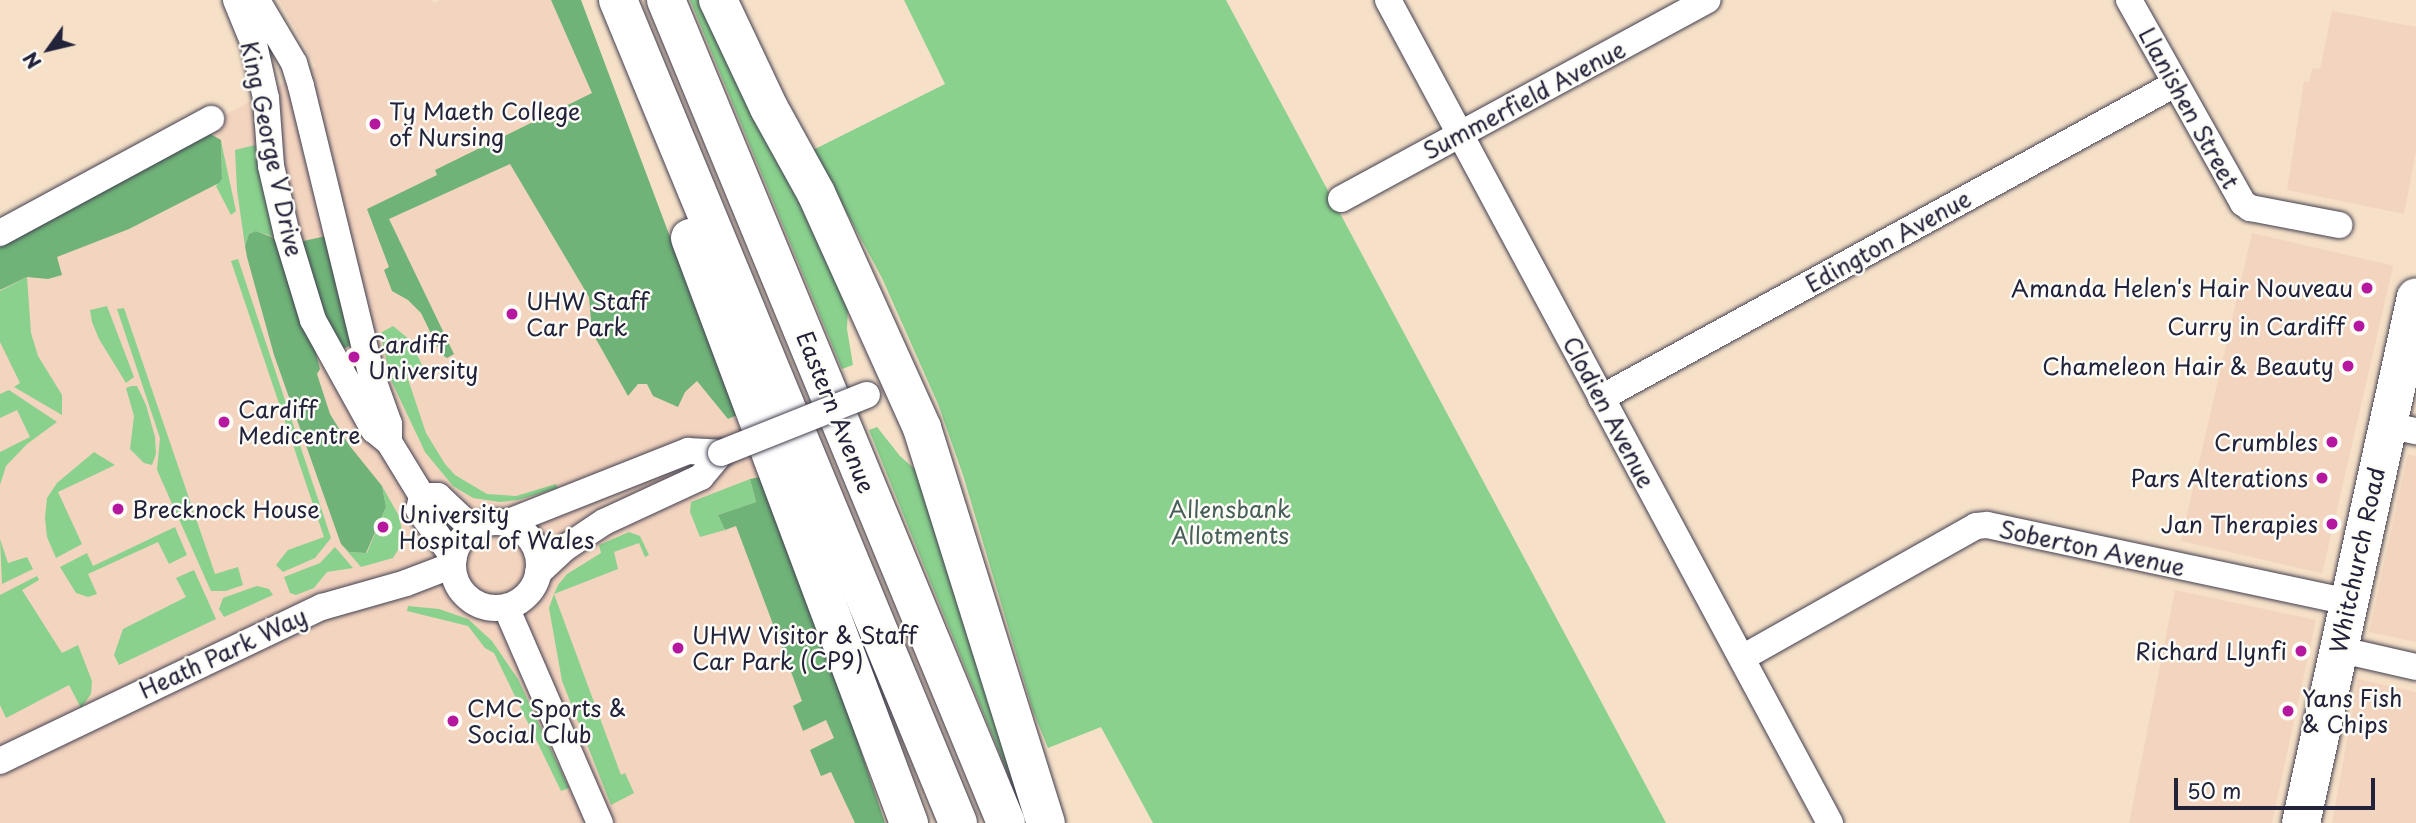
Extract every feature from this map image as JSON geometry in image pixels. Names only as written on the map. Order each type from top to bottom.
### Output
[{"type":"main road","name":"Eastern Avenue","points":[[666,0],[1006,823]]},
{"type":"main road","points":[[718,0],[769,108],[816,193],[922,428],[1046,823]]},
{"type":"main road","name":"Eastern Avenue","points":[[624,14],[958,823]]},
{"type":"main road","points":[[624,14],[646,115],[909,823]]},
{"type":"main road","name":"Whitchurch Road","points":[[2301,823],[2348,602],[2401,428],[2416,297]]},
{"type":"street","name":"King George V Drive","points":[[236,0],[254,44],[266,98],[271,166],[313,320],[374,430],[389,442],[422,496],[419,510],[453,561]]},
{"type":"street","name":"King George V Drive","points":[[253,0],[259,4],[293,63],[301,86],[371,374],[389,424],[389,442]]},
{"type":"street","name":"Clodien Avenue","points":[[1388,0],[1830,823]]},
{"type":"street","name":"Llanishen Street","points":[[2129,0],[2243,203],[2250,208],[2339,225]]},
{"type":"street","name":"Summerfield Avenue","points":[[1341,199],[1703,1]]},
{"type":"street","name":"Edington Avenue","points":[[1601,398],[2175,84]]},
{"type":"street","points":[[0,233],[211,119]]},
{"type":"street","points":[[721,453],[701,477],[604,522],[565,548],[538,573],[532,589],[522,600],[506,607],[480,606],[458,586],[453,561],[459,544],[473,529],[493,522],[506,523],[688,451],[721,453],[903,382]]},
{"type":"street","points":[[422,496],[438,496],[473,529]]},
{"type":"street","points":[[506,523],[528,537],[535,548],[538,573]]},
{"type":"street","name":"Soberton Avenue","points":[[1742,658],[1976,526],[1987,525],[2348,602]]},
{"type":"street","name":"Heath Park Way","points":[[0,761],[322,607],[406,583],[453,561]]},
{"type":"street","points":[[506,607],[600,823]]},
{"type":"street","points":[[2337,649],[2416,667]]},
{"type":"shaded area","name":"Cardiff University","points":[[279,0],[432,0],[434,3],[440,0],[559,0],[760,477],[885,823],[0,823],[0,236],[316,66]]},
{"type":"shaded area","points":[[2332,11],[2416,27],[2416,152],[2404,214],[2287,190],[2304,81],[2309,82],[2312,68],[2320,69]]},
{"type":"shaded area","points":[[2252,233],[2393,266],[2322,574],[2181,541]]},
{"type":"shaded area","points":[[2408,454],[2416,456],[2416,642],[2369,632]]},
{"type":"shaded area","points":[[2175,590],[2316,620],[2272,823],[2129,823]]},
{"type":"shaded area","points":[[2358,679],[2416,692],[2416,823],[2332,823]]},
{"type":"green space","points":[[551,0],[581,0],[737,415],[728,419],[697,381],[685,392],[678,407],[653,396],[647,384],[638,384],[628,396],[592,332],[589,297],[510,164],[389,219],[454,354],[447,358],[441,354],[421,313],[408,300],[392,291],[384,270],[389,267],[367,209],[437,175],[435,170],[592,93]]},
{"type":"green space","points":[[690,0],[706,0],[848,306],[847,329],[853,365],[842,369]]},
{"type":"green space","name":"Allensbank Allotments","points":[[904,0],[1226,0],[1666,823],[1153,823],[1101,727],[1048,748],[1033,711],[963,475],[938,404],[882,278],[813,150],[945,84]]},
{"type":"green space","points":[[205,131],[221,140],[222,179],[219,183],[129,229],[57,257],[62,275],[48,279],[27,277],[0,290],[0,243]]},
{"type":"green space","points":[[221,141],[236,211],[231,215],[216,186],[222,179]]},
{"type":"green space","points":[[255,145],[274,237],[256,231],[249,234],[245,246],[237,190],[235,150]]},
{"type":"green space","points":[[256,231],[274,238],[315,350],[320,369],[317,374],[330,414],[349,445],[382,486],[386,507],[366,553],[349,552],[341,544],[274,355],[245,246],[249,234]]},
{"type":"green space","points":[[326,236],[354,344],[340,350],[336,349],[299,242]]},
{"type":"green space","points":[[238,259],[331,538],[315,558],[283,572],[276,565],[288,550],[324,537],[231,261]]},
{"type":"green space","points":[[27,277],[31,333],[38,356],[62,395],[62,415],[14,387],[20,383],[0,342],[0,291]]},
{"type":"green space","points":[[107,306],[134,377],[126,383],[99,339],[92,322],[90,310]]},
{"type":"green space","points":[[124,308],[215,574],[238,567],[243,585],[226,591],[211,591],[157,470],[160,438],[117,309]]},
{"type":"green space","points":[[393,326],[410,340],[423,367],[407,376],[426,433],[455,475],[487,494],[516,496],[556,484],[558,488],[518,500],[500,502],[473,498],[453,486],[425,452],[391,380],[382,332]]},
{"type":"green space","points":[[137,386],[146,405],[155,437],[156,454],[152,465],[144,463],[130,449],[134,416],[126,388]]},
{"type":"green space","points":[[9,390],[57,422],[27,444],[6,466],[0,485],[0,452],[30,437],[17,410],[0,418],[0,394]]},
{"type":"green space","points":[[877,427],[900,456],[917,471],[1028,823],[869,430]]},
{"type":"green space","points":[[94,452],[115,465],[58,492],[82,544],[56,558],[47,537],[47,498],[57,483]]},
{"type":"green space","points":[[760,477],[831,662],[885,823],[855,823],[831,772],[821,776],[810,750],[834,738],[826,720],[803,731],[793,706],[802,701],[736,526],[725,530],[718,515],[756,502],[750,479]]},
{"type":"green space","points":[[750,479],[756,502],[718,515],[725,530],[700,537],[690,512],[691,502]]},
{"type":"green space","points":[[382,486],[399,516],[404,540],[393,558],[361,567],[341,544],[349,552],[367,553],[386,507]]},
{"type":"green space","points":[[175,527],[187,555],[169,564],[158,542],[88,574],[97,594],[88,597],[76,593],[60,567],[87,553],[93,566]]},
{"type":"green space","points":[[629,532],[640,536],[649,555],[645,557],[639,543],[614,552],[618,569],[554,594],[567,574],[601,553],[599,545]]},
{"type":"green space","points":[[0,539],[8,563],[27,557],[33,569],[2,584]]},
{"type":"green space","points":[[335,547],[353,568],[327,572],[314,588],[296,595],[290,593],[284,577],[320,563]]},
{"type":"green space","points":[[194,570],[216,619],[119,665],[114,655],[123,629],[186,597],[176,578]]},
{"type":"green space","points":[[37,576],[39,580],[22,590],[62,653],[78,645],[92,681],[91,694],[81,708],[69,685],[6,718],[0,705],[0,595]]},
{"type":"green space","points":[[257,586],[269,589],[273,595],[224,617],[219,609],[223,598]]},
{"type":"green space","points":[[554,594],[621,775],[625,773],[634,793],[611,805],[562,681],[549,608]]},
{"type":"green space","points":[[408,606],[439,609],[468,619],[492,641],[518,679],[569,788],[561,791],[494,653],[485,648],[468,626],[407,611]]},
{"type":"place","name":"Ty Maeth College of Nursing","points":[[375,124]]},
{"type":"place","name":"Amanda Helen's Hair Nouveau","points":[[2367,288]]},
{"type":"place","name":"UHW Staff Car Park","points":[[512,314]]},
{"type":"place","name":"Curry in Cardiff","points":[[2359,326]]},
{"type":"place","name":"Cardiff University","points":[[354,357]]},
{"type":"place","name":"Chameleon Hair & Beauty","points":[[2348,366]]},
{"type":"place","name":"Cardiff Medicentre","points":[[224,422]]},
{"type":"place","name":"Crumbles","points":[[2332,442]]},
{"type":"place","name":"Pars Alterations","points":[[2322,478]]},
{"type":"place","name":"Brecknock House","points":[[118,509]]},
{"type":"place","name":"Jan Therapies","points":[[2332,524]]},
{"type":"place","name":"University Hospital of Wales","points":[[383,527]]},
{"type":"place","name":"UHW Visitor & Staff Car Park (CP9)","points":[[678,648]]},
{"type":"place","name":"Richard Llynfi","points":[[2301,651]]},
{"type":"place","name":"Yans Fish & Chips","points":[[2288,711]]},
{"type":"place","name":"CMC Sports & Social Club","points":[[453,721]]}]
